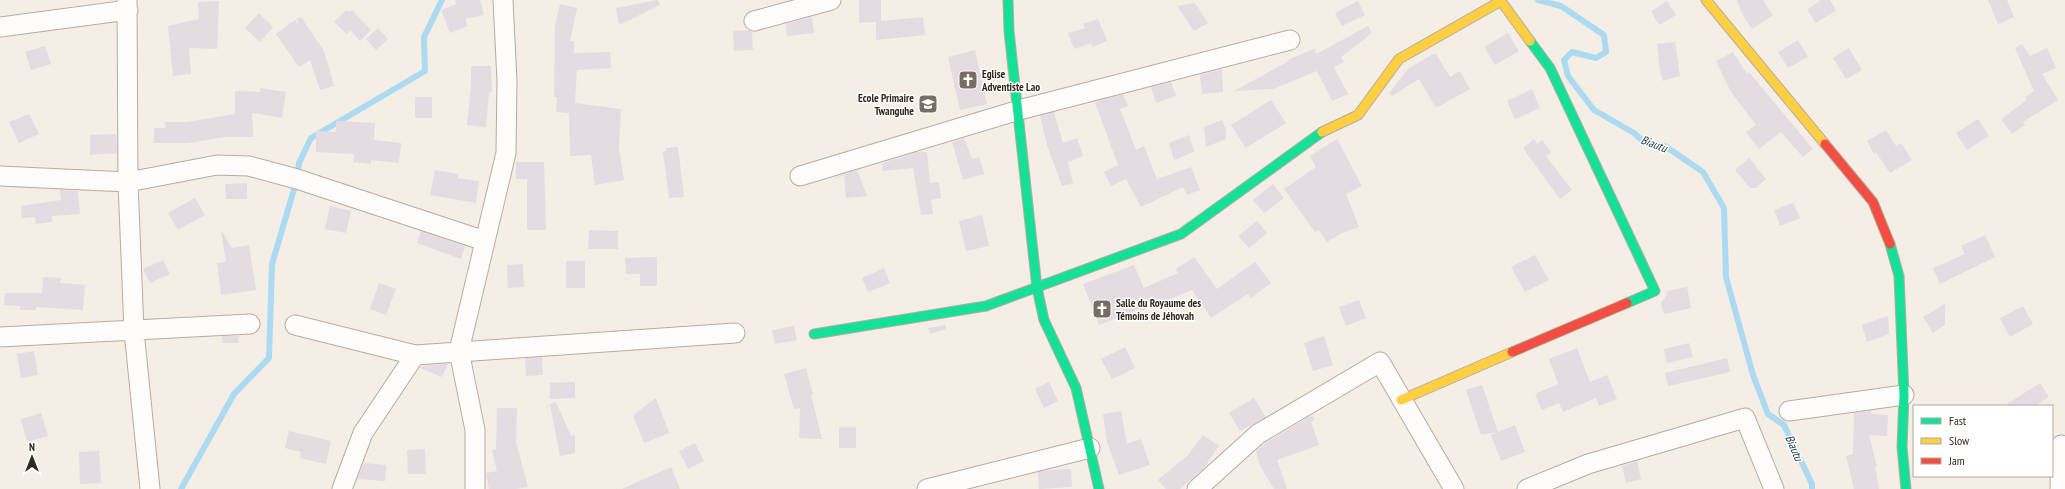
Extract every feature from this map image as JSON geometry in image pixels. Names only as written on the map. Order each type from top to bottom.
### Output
[{"type":"street","points":[[475,489],[475,430],[459,352],[506,153],[507,81],[503,0]]},
{"type":"street","points":[[754,21],[831,0]]},
{"type":"street","points":[[1008,0],[1009,31],[1019,110],[1037,288],[1044,320],[1076,388],[1099,489]]},
{"type":"street","points":[[1706,0],[1873,202],[1889,239],[1899,276],[1904,395],[1908,447],[1906,489]]},
{"type":"street","points":[[814,334],[986,306],[1182,234],[1320,133],[1358,115],[1399,59],[1501,1],[1550,68],[1655,291],[1401,400]]},
{"type":"street","points":[[0,27],[128,5],[128,182],[134,331],[150,489]]},
{"type":"street","points":[[800,176],[1019,110],[1290,40]]},
{"type":"street","points":[[0,176],[128,182],[217,165],[249,166],[297,179],[485,241]]},
{"type":"street","points":[[0,337],[250,324]]},
{"type":"street","points":[[295,325],[416,355],[735,333]]},
{"type":"street","points":[[342,489],[363,433],[416,355]]},
{"type":"street","points":[[1197,489],[1258,434],[1380,362],[1454,489]]},
{"type":"street","points":[[1789,410],[1904,395]]},
{"type":"street","points":[[1527,489],[1588,464],[1745,418],[1774,489]]},
{"type":"street","points":[[2060,444],[2060,489]]},
{"type":"street","points":[[927,489],[1090,448]]},
{"type":"building","points":[[455,0],[480,0],[484,15],[465,19],[468,26],[450,33],[441,10],[456,4]]},
{"type":"building","points":[[658,0],[660,5],[619,25],[616,8]]},
{"type":"building","points":[[859,0],[881,0],[881,21],[923,17],[925,35],[876,40],[876,22],[859,23]]},
{"type":"building","points":[[1737,0],[1763,0],[1773,15],[1752,29],[1743,16]]},
{"type":"building","points":[[1821,0],[1830,0],[1836,10],[1816,23],[1807,10]]},
{"type":"building","points":[[1988,0],[2007,0],[2014,17],[1998,24]]},
{"type":"building","points":[[219,1],[217,49],[189,48],[191,74],[173,76],[168,26],[199,19],[198,2]]},
{"type":"building","points":[[1358,1],[1365,15],[1342,26],[1335,13]]},
{"type":"building","points":[[1667,1],[1676,15],[1659,25],[1651,11]]},
{"type":"building","points":[[1195,3],[1208,23],[1194,31],[1177,6]]},
{"type":"building","points":[[560,4],[577,8],[570,41],[574,41],[574,53],[610,52],[611,68],[577,70],[575,103],[621,109],[619,148],[624,180],[595,185],[591,155],[570,156],[569,113],[556,112],[557,97],[554,97],[555,26]]},
{"type":"building","points":[[346,10],[349,12],[352,10],[371,30],[360,41],[350,30],[347,34],[334,22]]},
{"type":"building","points":[[259,13],[273,27],[260,42],[245,28]]},
{"type":"building","points":[[301,17],[324,51],[334,86],[320,90],[310,60],[299,67],[276,34],[295,20],[299,26],[297,19]]},
{"type":"building","points":[[812,17],[814,33],[787,36],[786,24]]},
{"type":"building","points":[[1098,19],[1107,41],[1092,47],[1091,43],[1074,49],[1068,33],[1085,28],[1083,24]]},
{"type":"building","points":[[1368,26],[1372,33],[1341,57],[1344,62],[1334,67],[1348,94],[1332,101],[1317,71],[1273,89],[1234,91],[1289,61],[1288,60],[1314,49],[1316,54]]},
{"type":"building","points":[[378,28],[388,39],[376,50],[366,39]]},
{"type":"building","points":[[749,30],[752,32],[753,50],[734,51],[733,31]]},
{"type":"building","points":[[1508,33],[1519,51],[1495,65],[1484,47]]},
{"type":"building","points":[[1798,40],[1808,57],[1788,68],[1778,52]]},
{"type":"building","points":[[1675,42],[1680,76],[1663,81],[1660,71],[1657,44]]},
{"type":"building","points":[[2022,44],[2030,56],[2047,48],[2056,68],[2042,74],[2058,100],[2023,122],[2025,125],[2012,134],[2001,119],[2027,100],[2025,97],[2034,91],[2015,48]]},
{"type":"building","points":[[45,46],[51,64],[31,70],[25,52]]},
{"type":"building","points":[[1849,48],[1862,70],[1846,79],[1833,58]]},
{"type":"building","name":"Eglise Adventiste Lao","points":[[975,50],[987,104],[960,110],[948,57]]},
{"type":"building","points":[[1733,52],[1747,74],[1749,72],[1813,149],[1803,157],[1781,132],[1759,149],[1746,132],[1756,125],[1731,92],[1716,61]]},
{"type":"building","points":[[1433,54],[1436,54],[1450,77],[1460,71],[1470,89],[1436,108],[1419,79],[1392,96],[1389,93],[1408,69]]},
{"type":"building","points":[[471,66],[491,66],[492,92],[489,92],[486,127],[467,125],[471,86]]},
{"type":"building","points":[[1222,69],[1223,92],[1202,94],[1200,75]]},
{"type":"building","points":[[1171,82],[1176,96],[1156,103],[1151,87]]},
{"type":"building","points":[[260,88],[286,92],[282,118],[252,113],[253,137],[224,137],[188,143],[154,143],[154,128],[166,128],[165,122],[187,122],[235,114],[235,91],[260,92]]},
{"type":"building","points":[[1532,89],[1540,108],[1515,119],[1507,101]]},
{"type":"building","points":[[1123,94],[1128,106],[1120,109],[1136,150],[1144,146],[1157,179],[1191,167],[1200,190],[1187,195],[1183,187],[1141,207],[1126,179],[1111,186],[1104,172],[1118,165],[1095,102]]},
{"type":"building","points":[[415,97],[432,97],[432,118],[415,118]]},
{"type":"building","points":[[1271,100],[1286,123],[1246,148],[1231,125]]},
{"type":"building","points":[[1054,112],[1063,143],[1077,138],[1083,156],[1068,162],[1073,183],[1062,186],[1047,145],[1040,116]]},
{"type":"building","points":[[29,114],[39,134],[19,143],[9,122]]},
{"type":"building","points":[[1978,119],[1989,136],[1967,150],[1956,133]]},
{"type":"building","points":[[1222,120],[1226,130],[1226,139],[1206,147],[1204,127]]},
{"type":"building","points":[[336,121],[375,123],[374,140],[401,143],[399,163],[371,160],[371,164],[353,162],[354,154],[316,152],[316,131],[336,132]]},
{"type":"building","points":[[1886,130],[1896,146],[1901,143],[1912,160],[1890,173],[1876,152],[1874,154],[1867,141]]},
{"type":"building","points":[[116,134],[117,153],[90,155],[90,135]]},
{"type":"building","points":[[1189,135],[1194,152],[1174,160],[1169,143]]},
{"type":"building","points":[[964,138],[972,159],[979,157],[984,174],[963,180],[952,142]]},
{"type":"building","points":[[1337,139],[1362,186],[1346,194],[1359,227],[1340,234],[1327,242],[1319,230],[1315,232],[1284,189],[1316,167],[1310,156]]},
{"type":"building","points":[[1534,139],[1537,144],[1542,140],[1551,152],[1546,156],[1572,190],[1560,199],[1523,148]]},
{"type":"building","points":[[678,147],[684,197],[669,198],[663,152],[666,151],[666,148]]},
{"type":"building","points":[[917,152],[927,152],[930,183],[939,182],[941,198],[931,200],[933,214],[921,215],[913,168],[882,171],[883,163]]},
{"type":"building","points":[[1749,158],[1766,179],[1756,188],[1750,188],[1735,170]]},
{"type":"building","points":[[516,162],[544,162],[546,230],[527,230],[527,179],[516,179]]},
{"type":"building","points":[[435,170],[458,174],[457,178],[479,181],[476,203],[430,195]]},
{"type":"building","points":[[857,170],[867,196],[846,198],[844,175],[836,177]]},
{"type":"building","points":[[247,183],[247,199],[226,199],[225,184]]},
{"type":"building","points":[[1273,184],[1284,198],[1264,213],[1253,200]]},
{"type":"building","points":[[60,190],[78,191],[80,214],[52,216],[52,222],[36,224],[35,217],[22,218],[21,206],[61,200]]},
{"type":"building","points":[[195,198],[205,215],[178,230],[168,213]]},
{"type":"building","points":[[1793,203],[1800,218],[1780,226],[1774,210]]},
{"type":"building","points":[[330,206],[351,211],[346,233],[325,229]]},
{"type":"building","points":[[982,215],[989,246],[966,251],[959,221]]},
{"type":"building","points":[[1257,221],[1267,233],[1249,248],[1238,236]]},
{"type":"building","points":[[221,230],[232,248],[249,245],[256,290],[221,295],[217,263],[226,262]]},
{"type":"building","points":[[589,230],[618,231],[618,249],[588,249]]},
{"type":"building","points":[[421,231],[465,246],[461,259],[417,243]]},
{"type":"building","points":[[1985,235],[1995,257],[1940,284],[1933,268],[1965,254],[1961,246]]},
{"type":"building","points":[[1535,255],[1549,280],[1525,292],[1511,267]]},
{"type":"building","points":[[657,257],[657,286],[640,286],[640,274],[626,274],[625,258]]},
{"type":"building","points":[[1194,257],[1217,289],[1255,262],[1271,283],[1251,298],[1248,294],[1211,318],[1192,290],[1141,311],[1140,309],[1099,325],[1083,284],[1134,265],[1144,288],[1178,273],[1176,269]]},
{"type":"building","points":[[163,260],[170,274],[150,283],[143,269]]},
{"type":"building","points":[[566,261],[585,261],[585,288],[566,288]]},
{"type":"building","points":[[523,264],[524,287],[508,288],[507,265]]},
{"type":"building","points":[[884,268],[890,283],[868,292],[862,278]]},
{"type":"building","points":[[43,277],[61,278],[60,283],[85,285],[83,310],[36,307],[36,310],[20,310],[20,306],[4,305],[5,293],[42,293]]},
{"type":"building","points":[[379,283],[396,289],[386,315],[370,309]]},
{"type":"building","points":[[1687,287],[1691,308],[1664,314],[1661,302],[1665,298],[1667,291]]},
{"type":"building","points":[[1359,300],[1366,318],[1346,326],[1339,307]]},
{"type":"building","points":[[1945,304],[1945,325],[1933,333],[1923,317]]},
{"type":"building","points":[[2023,306],[2033,324],[2010,337],[2000,318]]},
{"type":"building","points":[[1888,316],[1889,334],[1867,342],[1862,325]]},
{"type":"building","points":[[945,325],[946,329],[930,334],[928,328]]},
{"type":"building","points":[[794,326],[797,340],[775,344],[772,330]]},
{"type":"building","points":[[222,336],[239,336],[238,343],[222,343]]},
{"type":"building","points":[[1324,336],[1333,365],[1313,371],[1304,343]]},
{"type":"building","points":[[1689,343],[1693,357],[1667,363],[1664,349]]},
{"type":"building","points":[[1125,347],[1135,368],[1112,379],[1101,359]]},
{"type":"building","points":[[1577,348],[1590,382],[1607,375],[1617,399],[1599,406],[1596,398],[1563,412],[1559,403],[1542,410],[1535,394],[1558,384],[1549,359]]},
{"type":"building","points":[[34,351],[38,375],[21,378],[17,354]]},
{"type":"building","points":[[542,357],[543,375],[526,376],[525,358]]},
{"type":"building","points":[[1727,358],[1730,372],[1668,386],[1665,373]]},
{"type":"building","points":[[448,364],[442,377],[420,368],[421,366]]},
{"type":"building","points":[[806,368],[822,439],[799,438],[800,408],[794,409],[784,374]]},
{"type":"building","points":[[575,382],[575,398],[550,399],[550,383]]},
{"type":"building","points":[[1049,382],[1058,401],[1044,408],[1035,389]]},
{"type":"building","points":[[2040,383],[2049,397],[2037,405],[2006,405]]},
{"type":"building","points":[[1482,385],[1498,432],[1481,435],[1466,390]]},
{"type":"building","points":[[656,398],[669,433],[644,443],[633,415]]},
{"type":"building","points":[[1254,398],[1266,417],[1240,431],[1229,413]]},
{"type":"building","points":[[556,402],[571,436],[575,435],[575,453],[560,456],[550,404]]},
{"type":"building","points":[[497,408],[517,408],[516,442],[528,487],[516,489],[489,489],[486,473],[497,471],[492,450],[496,449]]},
{"type":"building","points":[[1121,411],[1127,444],[1141,439],[1150,465],[1119,475],[1107,442],[1103,414]]},
{"type":"building","points":[[1871,411],[1871,414],[1888,415],[1887,436],[1869,435],[1877,467],[1875,467],[1879,489],[1854,489],[1846,456],[1853,454],[1854,413]]},
{"type":"building","points":[[41,413],[48,436],[27,442],[21,419]]},
{"type":"building","points":[[1312,415],[1315,420],[1311,422],[1319,445],[1277,460],[1287,489],[1274,489],[1260,466],[1256,451],[1265,443]]},
{"type":"building","points":[[1515,425],[1525,452],[1501,461],[1491,435]]},
{"type":"building","points":[[839,427],[856,427],[856,448],[839,448]]},
{"type":"building","points":[[289,431],[331,441],[326,464],[300,458],[301,452],[285,448]]},
{"type":"building","points":[[1203,435],[1219,446],[1204,468],[1180,489],[1166,489],[1158,480],[1188,455]]},
{"type":"building","points":[[695,443],[704,461],[688,469],[679,451]]},
{"type":"building","points":[[425,449],[426,474],[408,474],[407,450]]},
{"type":"building","points":[[99,451],[101,483],[80,484],[79,452]]},
{"type":"building","points":[[1637,461],[1641,479],[1626,483],[1622,466]]},
{"type":"building","points":[[364,463],[386,465],[385,481],[357,479]]},
{"type":"building","points":[[671,467],[680,489],[622,489]]},
{"type":"building","points":[[1071,469],[1072,487],[1039,489],[1038,472]]},
{"type":"waterway","points":[[181,489],[234,394],[269,358],[272,264],[297,179],[299,163],[311,138],[425,71],[424,37],[442,0]]},
{"type":"waterway","name":"Biautu","points":[[1538,0],[1561,6],[1604,35],[1606,52],[1596,58],[1572,52],[1564,60],[1568,76],[1594,110],[1634,133],[1644,142],[1665,146],[1703,172],[1724,208],[1726,277],[1753,375],[1768,414],[1784,425],[1812,484],[1812,489]]},
{"type":"traffic: fast","points":[[1008,0],[1009,31],[1037,288],[1044,320],[1076,388],[1099,489]]},
{"type":"traffic: fast","points":[[1530,41],[1550,68],[1655,291],[1627,303]]},
{"type":"traffic: fast","points":[[814,334],[986,306],[1181,234],[1322,132]]},
{"type":"traffic: fast","points":[[1890,244],[1899,276],[1904,395],[1902,447],[1906,489]]},
{"type":"traffic: slow","points":[[1706,0],[1825,144]]},
{"type":"traffic: slow","points":[[1322,132],[1358,115],[1399,59],[1501,1],[1530,41]]},
{"type":"traffic: slow","points":[[1401,400],[1512,352]]},
{"type":"traffic: jam","points":[[1825,144],[1873,202],[1890,244]]},
{"type":"traffic: jam","points":[[1512,352],[1627,303]]},
{"type":"place","name":"Eglise Adventiste Lao","points":[[968,80]]},
{"type":"place","name":"Ecole Primaire Twanguhe","points":[[928,104]]},
{"type":"place","name":"Salle du Royaume des Témoins de Jéhovah","points":[[1102,309]]}]
